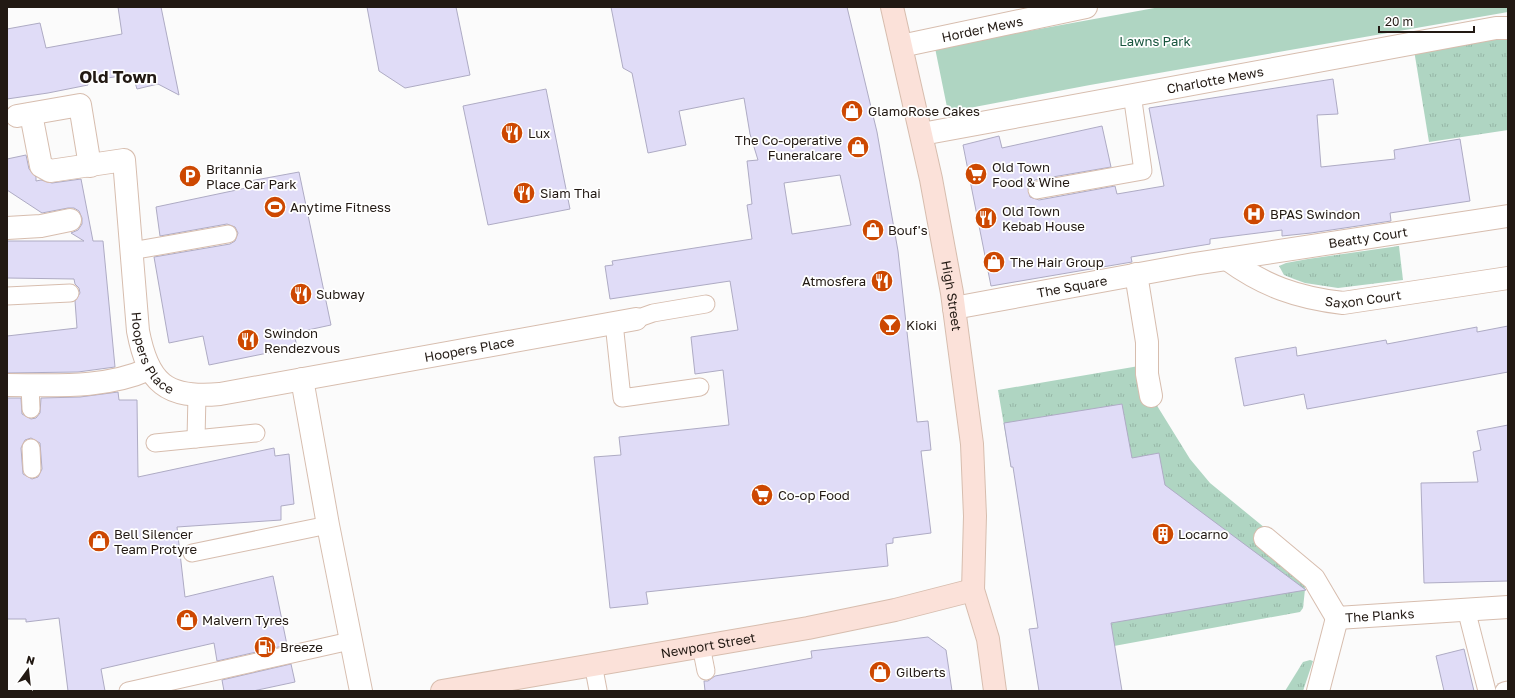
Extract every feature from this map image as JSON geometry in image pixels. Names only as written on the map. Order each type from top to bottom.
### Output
[{"type":"main road","name":"High Street","points":[[892,7],[922,134],[942,234],[954,308],[972,444],[976,516],[973,590],[988,639],[995,691]]},
{"type":"main road","name":"Newport Street","points":[[442,691],[830,623],[895,610],[973,590]]},
{"type":"street","name":"Horder Mews","points":[[901,46],[1086,7]]},
{"type":"street","name":"Charlotte Mews","points":[[922,134],[1496,28],[1508,28]]},
{"type":"street","points":[[80,105],[90,166],[50,171],[41,166],[24,115],[80,105]]},
{"type":"street","name":"Hoopers Place","points":[[90,166],[124,160],[138,331],[142,351],[149,369],[159,382],[175,390],[197,395],[220,394],[636,319]]},
{"type":"street","name":"Beatty Court","points":[[1136,274],[1508,216]]},
{"type":"street","points":[[7,228],[41,226],[70,220]]},
{"type":"street","name":"Saxon Court","points":[[1227,259],[1248,274],[1289,293],[1317,300],[1344,303],[1508,278]]},
{"type":"street","points":[[1136,274],[1145,327],[1147,374],[1151,396]]},
{"type":"street","name":"The Square","points":[[954,308],[1136,274]]},
{"type":"street","points":[[7,385],[87,384],[112,381],[134,376],[149,369]]},
{"type":"street","points":[[302,379],[328,525],[361,691]]},
{"type":"street","name":"The Planks","points":[[1265,538],[1314,579],[1337,618],[1508,607]]},
{"type":"street","points":[[1318,691],[1337,618]]},
{"type":"lane","points":[[1037,190],[1143,171],[1132,94]]},
{"type":"lane","points":[[131,251],[228,234]]},
{"type":"lane","points":[[7,296],[70,293]]},
{"type":"lane","points":[[636,319],[653,313],[706,304]]},
{"type":"lane","points":[[614,323],[622,398],[700,387]]},
{"type":"lane","points":[[30,385],[31,409]]},
{"type":"lane","points":[[196,439],[197,395]]},
{"type":"lane","points":[[155,443],[256,433]]},
{"type":"lane","points":[[31,448],[32,470]]},
{"type":"lane","points":[[192,554],[328,525]]},
{"type":"lane","points":[[1466,609],[1487,691]]},
{"type":"lane","points":[[128,691],[164,687],[350,641]]},
{"type":"lane","points":[[701,646],[706,670]]},
{"type":"lane","points":[[592,664],[598,690]]},
{"type":"lane","points":[[1504,691],[1508,690]]},
{"type":"green space","name":"Lawns Park","points":[[1160,7],[1508,7],[1508,12],[1090,85],[948,112],[935,48]]},
{"type":"green space","points":[[1493,36],[1508,38],[1508,130],[1429,142],[1414,50]]},
{"type":"green space","points":[[1399,246],[1403,280],[1338,288],[1305,283],[1294,279],[1284,275],[1279,266],[1286,263],[1308,259]]},
{"type":"green space","name":"Locarno","points":[[1139,366],[1156,404],[1190,459],[1210,483],[1265,528],[1306,580],[1303,608],[1300,612],[1114,646],[1081,455],[1011,467],[998,390]]},
{"type":"green space","points":[[1310,660],[1313,661],[1303,691],[1285,691],[1303,662]]},
{"type":"building","points":[[118,7],[161,7],[179,95],[158,84],[137,89],[133,76],[122,79],[121,76],[87,81],[88,85],[7,99],[7,29],[40,23],[46,48],[122,34]]},
{"type":"building","points":[[367,7],[456,7],[470,75],[405,88],[379,71]]},
{"type":"building","points":[[611,7],[847,7],[877,132],[898,251],[917,422],[928,421],[931,450],[921,451],[931,533],[893,538],[893,543],[886,544],[888,566],[646,592],[648,604],[610,608],[594,457],[621,455],[619,437],[729,425],[723,370],[695,374],[691,337],[738,330],[730,281],[610,299],[605,266],[613,265],[612,261],[752,239],[747,205],[752,204],[747,161],[758,160],[750,134],[744,98],[679,111],[686,145],[648,153],[632,73],[623,68]],"holes":[[[840,175],[851,225],[792,234],[784,183]]]},
{"type":"building","points":[[1333,79],[1338,114],[1317,115],[1321,167],[1395,159],[1394,150],[1460,139],[1470,201],[1390,213],[1391,221],[1311,233],[1282,236],[1282,230],[1210,239],[1210,244],[1131,257],[1132,262],[991,286],[963,145],[999,136],[1002,148],[1102,126],[1111,167],[1035,180],[1028,187],[1030,197],[1039,200],[1115,186],[1117,194],[1164,186],[1149,108]]},
{"type":"building","name":"Lux","points":[[546,89],[570,209],[488,225],[463,106]]},
{"type":"building","points":[[26,155],[29,169],[36,177],[36,181],[41,180],[52,183],[81,179],[93,241],[103,241],[115,367],[78,372],[7,373],[7,336],[77,328],[75,301],[80,293],[74,279],[7,278],[7,241],[84,241],[71,233],[78,230],[82,224],[82,218],[79,211],[74,208],[68,208],[42,213],[7,190],[7,159]]},
{"type":"building","points":[[299,172],[331,325],[294,333],[297,347],[209,365],[203,336],[169,343],[154,257],[230,244],[235,241],[238,233],[235,227],[227,224],[160,236],[156,207],[251,187],[250,181]]},
{"type":"building","points":[[1508,326],[1508,372],[1307,409],[1304,394],[1244,406],[1235,358],[1296,347],[1297,356],[1386,340],[1387,344],[1477,327],[1477,332]]},
{"type":"building","points":[[118,392],[119,400],[137,400],[138,477],[274,448],[275,456],[289,454],[294,504],[281,506],[281,520],[177,527],[185,597],[273,576],[287,645],[217,661],[214,643],[101,669],[105,691],[68,691],[59,618],[26,622],[26,619],[7,619],[7,398],[21,398],[22,414],[31,419],[36,418],[40,413],[41,398],[80,397]],"holes":[[[31,438],[40,443],[42,469],[38,477],[32,479],[23,474],[21,448],[25,440]]]},
{"type":"building","points":[[1122,404],[1132,458],[1159,453],[1165,485],[1306,590],[1111,623],[1122,691],[1039,691],[1029,629],[1038,628],[1013,467],[1011,467],[1004,423]]},
{"type":"building","points":[[1508,425],[1508,581],[1424,583],[1421,483],[1478,482],[1473,452],[1481,450],[1477,431]]},
{"type":"building","points":[[928,637],[946,650],[952,691],[705,691],[704,681],[708,681],[715,676],[812,658],[811,651]]},
{"type":"building","points":[[1464,649],[1474,691],[1444,691],[1436,656]]},
{"type":"building","points":[[291,664],[295,682],[253,691],[224,691],[222,680]]},
{"type":"place","name":"GlamoRose Cakes","points":[[852,111]]},
{"type":"place","name":"Lux","points":[[512,133]]},
{"type":"place","name":"The Co-operative Funeralcare","points":[[858,147]]},
{"type":"place","name":"Old Town Food & Wine","points":[[976,174]]},
{"type":"place","name":"Britannia Place Car Park","points":[[190,176]]},
{"type":"place","name":"Siam Thai","points":[[524,193]]},
{"type":"place","name":"Anytime Fitness","points":[[275,207]]},
{"type":"place","name":"BPAS Swindon","points":[[1254,214]]},
{"type":"place","name":"Old Town Kebab House","points":[[986,218]]},
{"type":"place","name":"Bouf's","points":[[873,230]]},
{"type":"place","name":"The Hair Group","points":[[994,262]]},
{"type":"place","name":"Atmosfera","points":[[882,281]]},
{"type":"place","name":"Subway","points":[[301,294]]},
{"type":"place","name":"Kioki","points":[[890,325]]},
{"type":"place","name":"Swindon Rendezvous","points":[[248,340]]},
{"type":"place","name":"Co-op Food","points":[[762,495]]},
{"type":"place","name":"Locarno","points":[[1163,534]]},
{"type":"place","name":"Bell Silencer Team Protyre","points":[[99,541]]},
{"type":"place","name":"Malvern Tyres","points":[[187,620]]},
{"type":"place","name":"Breeze","points":[[265,647]]},
{"type":"place","name":"Gilberts","points":[[880,672]]},
{"type":"district","name":"Old Town","points":[[118,76]]}]
